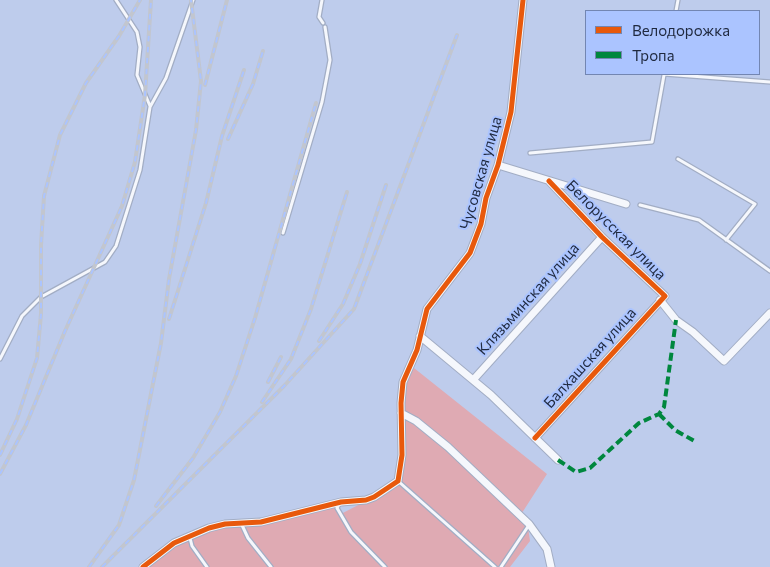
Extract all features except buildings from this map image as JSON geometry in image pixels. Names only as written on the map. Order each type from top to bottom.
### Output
[{"type":"street","name":"Чусовская улица","points":[[398,481],[402,455],[401,413],[403,382],[420,336],[420,330],[427,309],[470,253],[481,224],[486,198],[498,165],[511,112],[524,2]]},
{"type":"street","points":[[498,165],[626,204]]},
{"type":"street","name":"Белорусская улица","points":[[549,181],[663,298],[676,320],[693,332],[724,361],[770,313]]},
{"type":"street","name":"Клязьминская улица","points":[[474,379],[602,237]]},
{"type":"street","name":"Балхашская улица","points":[[535,438],[663,298]]},
{"type":"street","points":[[420,336],[474,379],[558,460]]},
{"type":"street","points":[[401,413],[416,421],[448,447],[529,524],[547,549],[551,567]]},
{"type":"street","points":[[143,567],[153,564],[189,535],[225,524],[262,522],[340,502],[374,497],[398,481]]},
{"type":"lane","points":[[116,0],[137,32],[140,47],[137,75],[150,107]]},
{"type":"lane","points":[[0,359],[22,316],[41,298],[105,262],[116,246],[140,170],[150,107],[166,78],[193,0]]},
{"type":"lane","points":[[283,233],[322,102],[330,60],[324,25],[319,17],[322,0]]},
{"type":"lane","points":[[530,154],[652,142],[664,75]]},
{"type":"lane","points":[[677,75],[770,82]]},
{"type":"lane","points":[[678,159],[755,204],[726,240]]},
{"type":"lane","points":[[640,205],[698,220],[770,271]]},
{"type":"lane","points":[[398,481],[495,567]]},
{"type":"lane","points":[[340,502],[337,508],[350,532],[385,567]]},
{"type":"lane","points":[[241,523],[248,538],[271,567]]},
{"type":"lane","points":[[501,567],[523,537],[529,524]]},
{"type":"lane","points":[[189,535],[192,546],[207,567]]},
{"type":"shaded area","points":[[414,368],[547,474],[520,516],[528,527],[530,541],[510,567],[146,567],[185,539],[196,534],[333,504],[339,515],[387,490],[397,481],[405,387],[408,376]]},
{"type":"railway","points":[[0,455],[17,419],[37,358],[41,314],[41,245],[44,196],[60,135],[86,83],[119,36],[140,0]]},
{"type":"railway","points":[[0,474],[26,425],[65,331],[122,206],[135,162],[145,95],[151,0]]},
{"type":"railway","points":[[89,567],[119,525],[134,480],[161,343],[169,279],[196,130],[201,81],[191,0]]},
{"type":"railway","points":[[205,85],[227,0]]},
{"type":"railway","points":[[102,567],[284,386],[354,309],[457,35]]},
{"type":"railway","points":[[228,139],[253,84],[263,51]]},
{"type":"railway","points":[[169,319],[206,203],[222,136],[244,70]]},
{"type":"railway","points":[[156,506],[193,458],[220,412],[236,376],[255,318],[316,103]]},
{"type":"railway","points":[[319,341],[343,304],[360,264],[386,185]]},
{"type":"railway","points":[[262,402],[291,359],[311,309],[347,192]]},
{"type":"railway","points":[[268,382],[281,357]]},
{"type":"marked path","points":[[558,460],[576,472],[590,468],[639,423],[659,414],[664,407],[676,320]]},
{"type":"marked path","points":[[659,414],[675,430],[696,442]]},
{"type":"cycle path","points":[[143,567],[174,543],[209,528],[225,524],[261,522],[341,502],[366,500],[374,497],[398,481],[402,455],[401,403],[403,382],[417,350],[427,309],[470,253],[481,224],[486,198],[498,165],[511,112],[523,0]]},
{"type":"cycle path","points":[[535,438],[665,296],[602,237],[549,181]]}]
